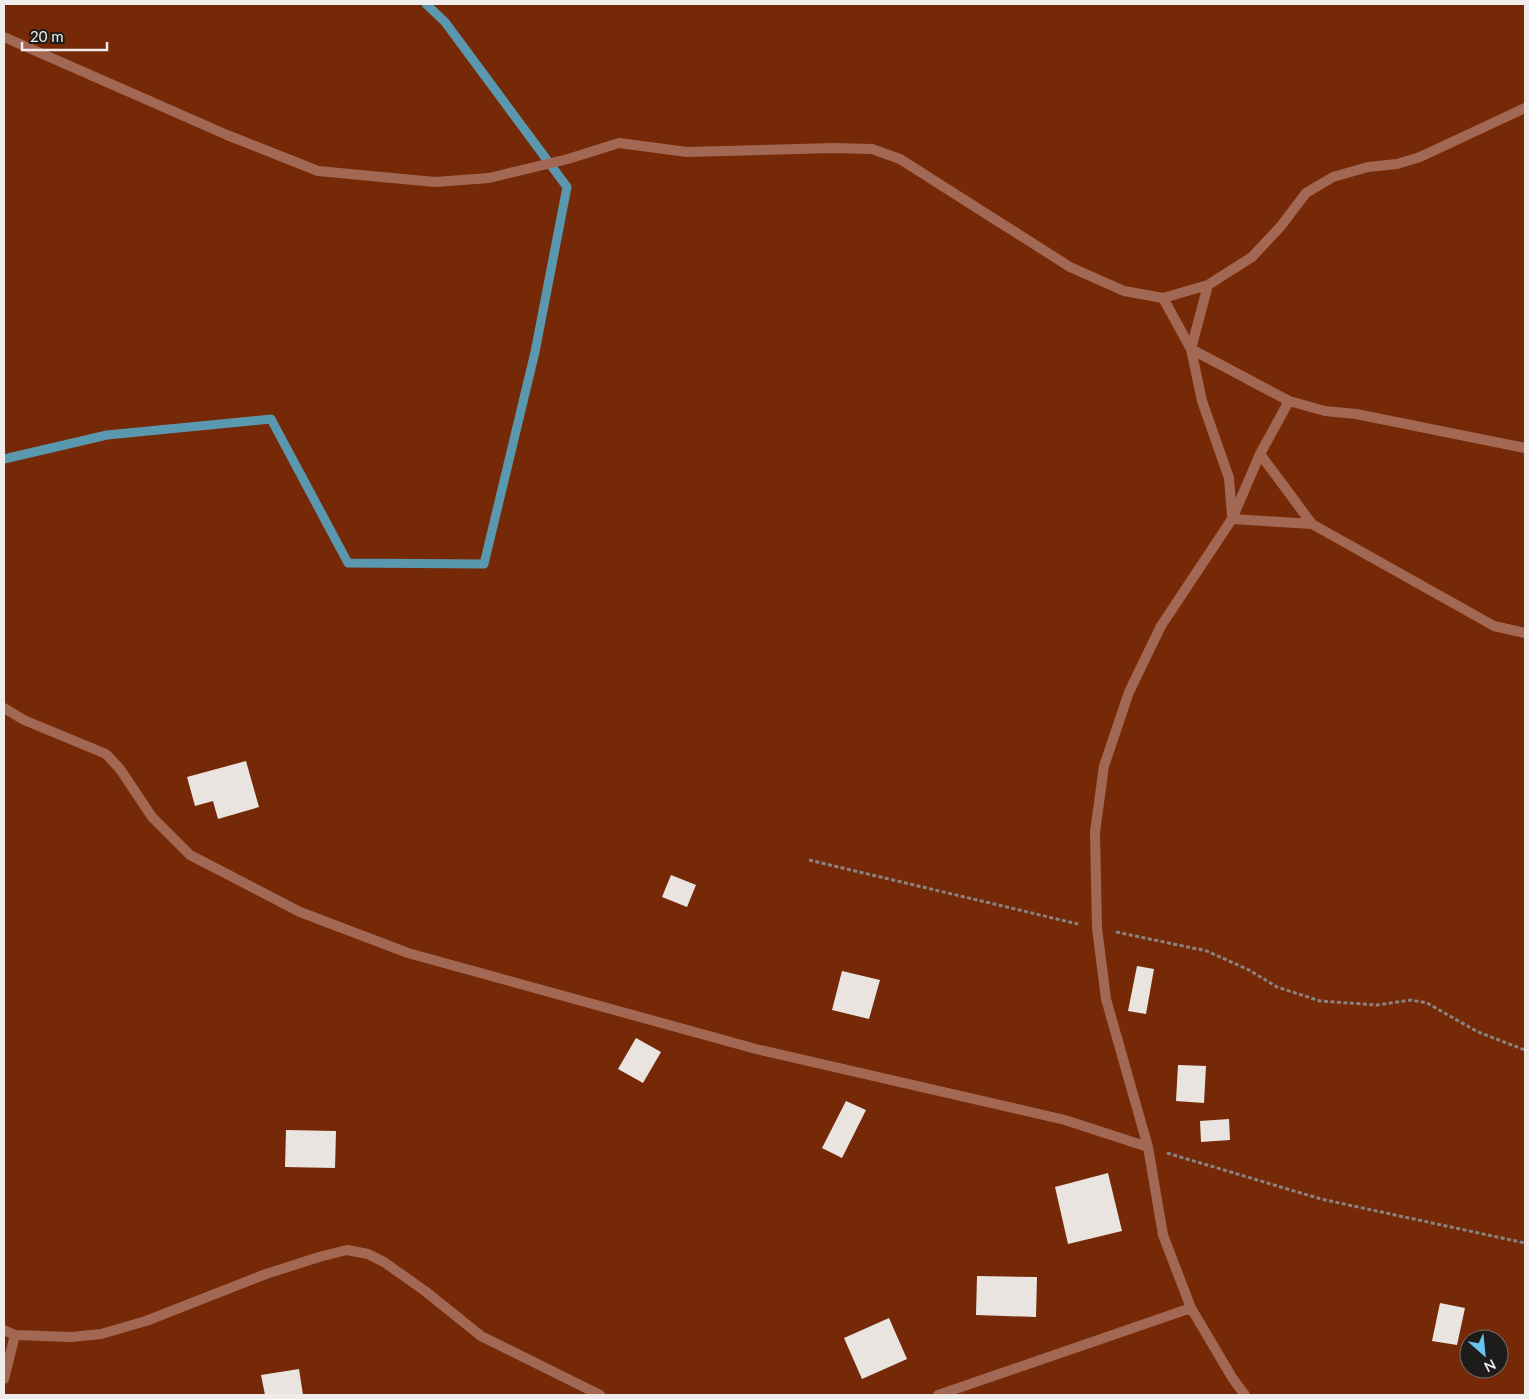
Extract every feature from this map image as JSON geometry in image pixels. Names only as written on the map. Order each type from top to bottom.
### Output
[{"type":"street","points":[[4,38],[227,135],[318,171],[435,182],[489,178],[568,159],[619,143],[687,152],[834,148],[872,149],[900,159],[1070,267],[1124,291],[1163,298],[1208,285],[1252,257],[1281,226],[1306,194],[1332,177],[1368,166],[1397,164],[1420,157],[1525,108]]},
{"type":"street","points":[[1191,349],[1208,285]]},
{"type":"street","points":[[1163,298],[1191,349],[1202,401],[1229,478],[1232,519]]},
{"type":"street","points":[[1191,349],[1288,401],[1325,411],[1356,414],[1525,448]]},
{"type":"street","points":[[1245,1395],[1233,1379],[1191,1308],[1163,1235],[1148,1147],[1106,998],[1097,928],[1094,832],[1104,766],[1129,692],[1161,626],[1232,519],[1260,454],[1288,401]]},
{"type":"street","points":[[1260,454],[1312,524],[1494,626],[1525,633]]},
{"type":"street","points":[[1232,519],[1312,524]]},
{"type":"street","points":[[4,708],[24,720],[106,754],[120,768],[152,817],[190,855],[300,912],[408,954],[756,1049],[1065,1120],[1148,1147]]},
{"type":"street","points":[[4,1330],[15,1335],[71,1337],[101,1334],[146,1320],[275,1271],[319,1256],[347,1250],[368,1254],[384,1262],[425,1290],[481,1336],[600,1395]]},
{"type":"street","points":[[938,1395],[1191,1308]]},
{"type":"street","points":[[4,1379],[15,1335]]},
{"type":"path","points":[[809,860],[1097,928],[1207,950],[1249,970],[1277,987],[1320,1000],[1377,1005],[1411,1000],[1427,1003],[1478,1032],[1525,1050]]},
{"type":"path","points":[[1148,1147],[1321,1199],[1525,1244]]},
{"type":"shaded area","points":[[4,4],[1525,4],[1525,1395],[4,1395]]},
{"type":"building","points":[[246,761],[259,807],[218,819],[213,801],[195,806],[187,777]]},
{"type":"building","points":[[671,875],[696,885],[687,907],[662,897]]},
{"type":"building","points":[[1137,966],[1154,969],[1146,1014],[1128,1011]]},
{"type":"building","points":[[842,971],[880,980],[869,1019],[832,1010]]},
{"type":"building","points":[[636,1038],[661,1052],[643,1083],[618,1069]]},
{"type":"building","points":[[1178,1065],[1206,1066],[1204,1103],[1176,1101]]},
{"type":"building","points":[[846,1101],[866,1110],[842,1158],[822,1148]]},
{"type":"building","points":[[1229,1119],[1230,1140],[1201,1142],[1200,1121]]},
{"type":"building","points":[[286,1130],[336,1131],[335,1168],[285,1167]]},
{"type":"building","points":[[1108,1173],[1122,1231],[1068,1244],[1055,1187]]},
{"type":"building","points":[[977,1276],[1037,1277],[1036,1317],[976,1315]]},
{"type":"building","points":[[1440,1303],[1465,1308],[1457,1345],[1432,1341]]},
{"type":"building","points":[[889,1318],[907,1359],[862,1379],[844,1338]]},
{"type":"building","points":[[299,1369],[303,1395],[265,1395],[261,1375]]},
{"type":"waterway","points":[[4,459],[107,435],[271,419],[348,563],[484,564],[535,352],[567,187],[445,22],[426,4]]}]
